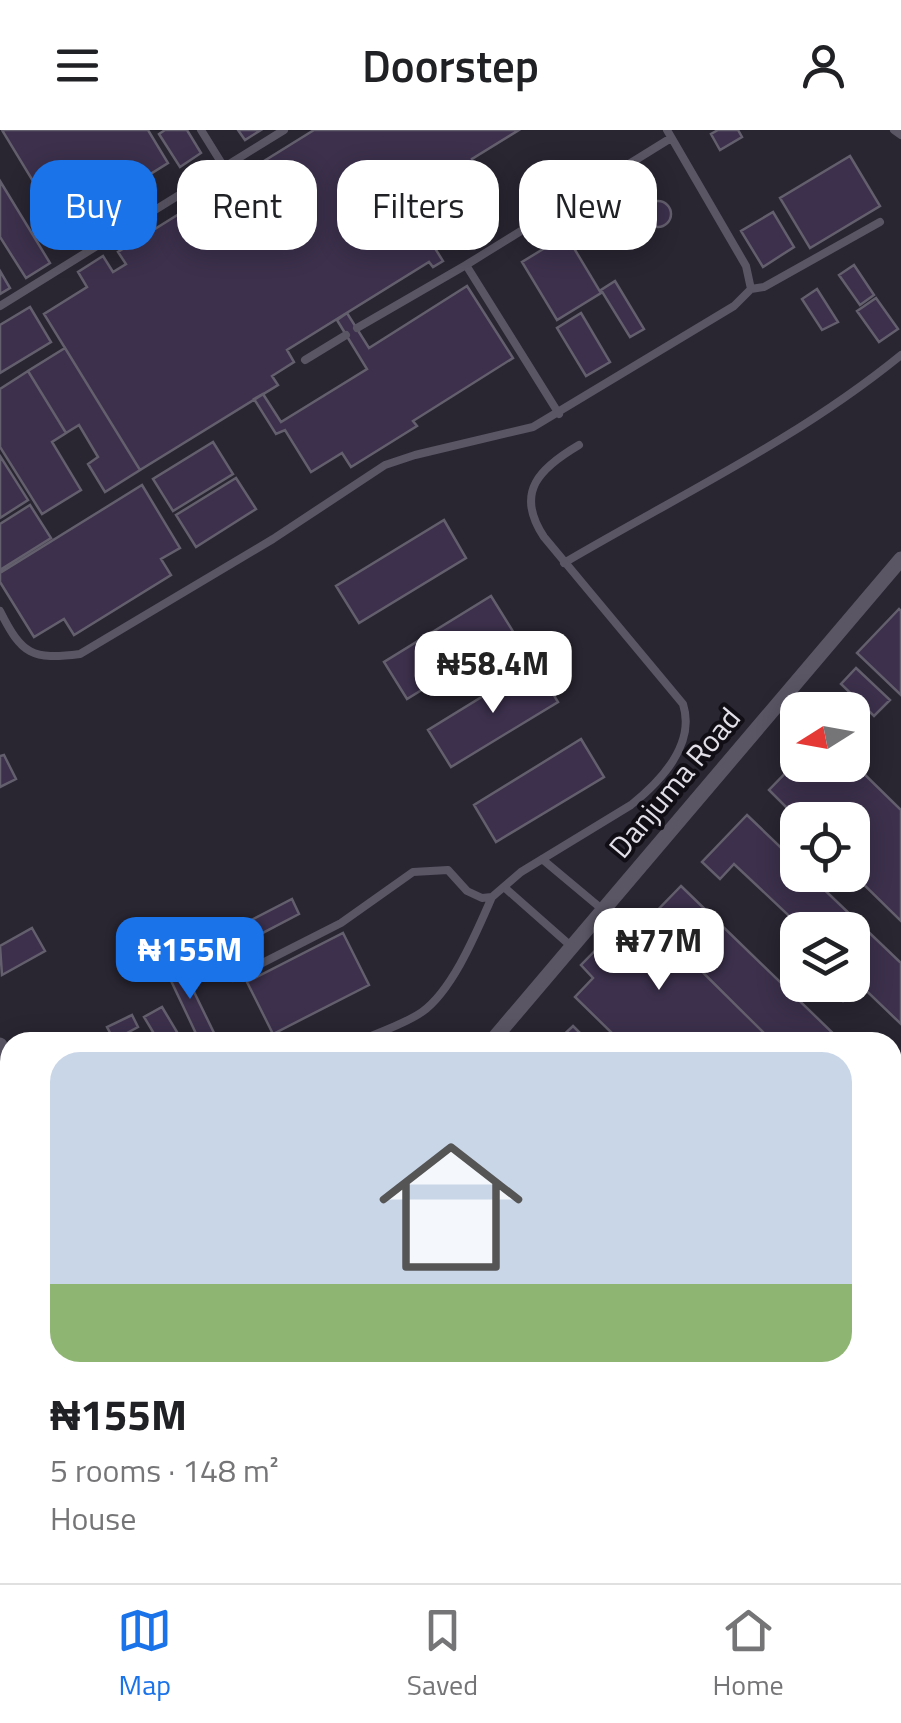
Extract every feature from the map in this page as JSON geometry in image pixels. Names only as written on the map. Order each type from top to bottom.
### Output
[{"type":"street","name":"Danjuma Road","points":[[500,1032],[901,559]]},
{"type":"lane","points":[[202,130],[220,160]]},
{"type":"lane","points":[[235,160],[284,130]]},
{"type":"lane","points":[[894,130],[901,135]]},
{"type":"lane","points":[[357,328],[466,265],[669,134],[746,266],[751,289]]},
{"type":"lane","points":[[0,306],[177,196]]},
{"type":"lane","points":[[0,611],[20,646],[46,658],[80,654],[272,539],[386,465],[416,454],[533,427],[734,306],[751,289],[764,287],[880,222]]},
{"type":"lane","points":[[466,265],[559,414]]},
{"type":"lane","points":[[305,360],[346,334]]},
{"type":"lane","points":[[564,563],[636,525],[814,419],[901,355]]},
{"type":"lane","points":[[233,978],[341,923],[413,872],[448,870],[467,890],[482,898],[492,896],[645,793],[676,757],[686,734],[687,718],[672,687],[564,563],[530,510],[530,496],[538,477],[551,462],[580,444]]},
{"type":"lane","points":[[542,860],[603,910]]},
{"type":"lane","points":[[504,887],[572,947]]},
{"type":"lane","points":[[378,1032],[422,1012],[447,982],[470,944],[492,896]]},
{"type":"building","points":[[2,130],[148,130],[168,163],[157,170],[157,160],[30,160],[30,176]]},
{"type":"building","points":[[165,130],[187,130],[201,153],[177,162],[159,134]]},
{"type":"building","points":[[238,130],[261,130],[245,140]]},
{"type":"building","points":[[314,130],[519,130],[473,160],[337,160],[337,250],[436,250],[443,261],[433,267],[429,262],[287,350],[294,362],[272,376],[278,385],[140,470],[44,314],[87,287],[78,272],[103,256],[113,272],[126,264],[118,252],[121,250],[157,250],[157,228],[177,215],[177,250],[317,250],[317,160],[266,160]]},
{"type":"building","points":[[738,130],[742,137],[720,150],[711,134]]},
{"type":"building","points":[[850,156],[880,206],[810,248],[780,198]]},
{"type":"building","points":[[0,181],[30,230],[30,250],[42,250],[50,263],[26,278],[0,237]]},
{"type":"building","points":[[657,201],[668,204],[668,224],[657,227]]},
{"type":"building","points":[[773,212],[794,247],[763,267],[741,231]]},
{"type":"building","points":[[542,250],[575,250],[601,293],[557,320],[522,262]]},
{"type":"building","points":[[854,265],[874,295],[860,305],[839,275]]},
{"type":"building","points":[[0,271],[10,288],[0,294]]},
{"type":"building","points":[[615,281],[644,329],[630,337],[601,290]]},
{"type":"building","points":[[467,286],[513,358],[413,421],[417,426],[351,467],[342,453],[311,472],[285,430],[276,434],[254,399],[263,394],[281,422],[367,369],[337,320],[347,313],[369,348]]},
{"type":"building","points":[[817,289],[838,322],[822,330],[802,299]]},
{"type":"building","points":[[876,298],[898,329],[879,342],[857,311]]},
{"type":"building","points":[[30,307],[51,342],[0,373],[0,325]]},
{"type":"building","points":[[581,313],[610,362],[586,376],[557,328]]},
{"type":"building","points":[[65,348],[140,470],[105,492],[88,464],[98,457],[79,425],[66,433],[28,371]]},
{"type":"building","points":[[28,371],[66,433],[52,442],[81,490],[42,514],[0,447],[0,389]]},
{"type":"building","points":[[213,442],[233,474],[173,511],[153,479]]},
{"type":"building","points":[[0,456],[28,500],[0,518]]},
{"type":"building","points":[[236,478],[256,509],[196,547],[176,515]]},
{"type":"building","points":[[142,485],[180,548],[161,559],[171,575],[74,635],[64,619],[34,637],[0,582],[0,573]]},
{"type":"building","points":[[30,505],[51,538],[0,570],[0,524]]},
{"type":"building","points":[[444,520],[466,558],[359,623],[336,586]]},
{"type":"building","points":[[491,596],[514,633],[407,699],[384,662]]},
{"type":"building","points":[[901,611],[901,695],[857,653]]},
{"type":"building","points":[[535,664],[558,702],[451,767],[428,730]]},
{"type":"building","points":[[856,668],[890,700],[874,716],[870,712],[870,692],[849,692],[841,684]]},
{"type":"building","points":[[581,739],[604,777],[496,842],[474,805]]},
{"type":"building","points":[[4,755],[16,779],[0,787],[0,756]]},
{"type":"building","points":[[780,779],[780,782],[870,780],[901,810],[901,921],[870,891],[870,802],[781,802],[769,790]]},
{"type":"building","points":[[747,815],[780,847],[780,892],[827,892],[848,912],[785,912],[734,864],[720,879],[702,862]]},
{"type":"building","points":[[681,886],[780,982],[780,1002],[801,1002],[832,1032],[763,1032],[649,919]]},
{"type":"building","points":[[292,899],[299,914],[209,961],[201,946]]},
{"type":"building","points":[[630,915],[641,926],[649,919],[763,1032],[611,1032],[575,997],[593,978],[581,965]]},
{"type":"building","points":[[32,928],[45,951],[2,975],[0,946]]},
{"type":"building","points":[[343,933],[369,985],[272,1032],[247,982]]},
{"type":"building","points":[[870,933],[901,963],[901,1024],[870,994]]},
{"type":"building","points":[[179,961],[214,1032],[195,1032],[165,968]]},
{"type":"building","points":[[162,1007],[177,1032],[153,1032],[144,1017]]},
{"type":"building","points":[[132,1015],[138,1027],[129,1032],[110,1032],[107,1027]]}]
